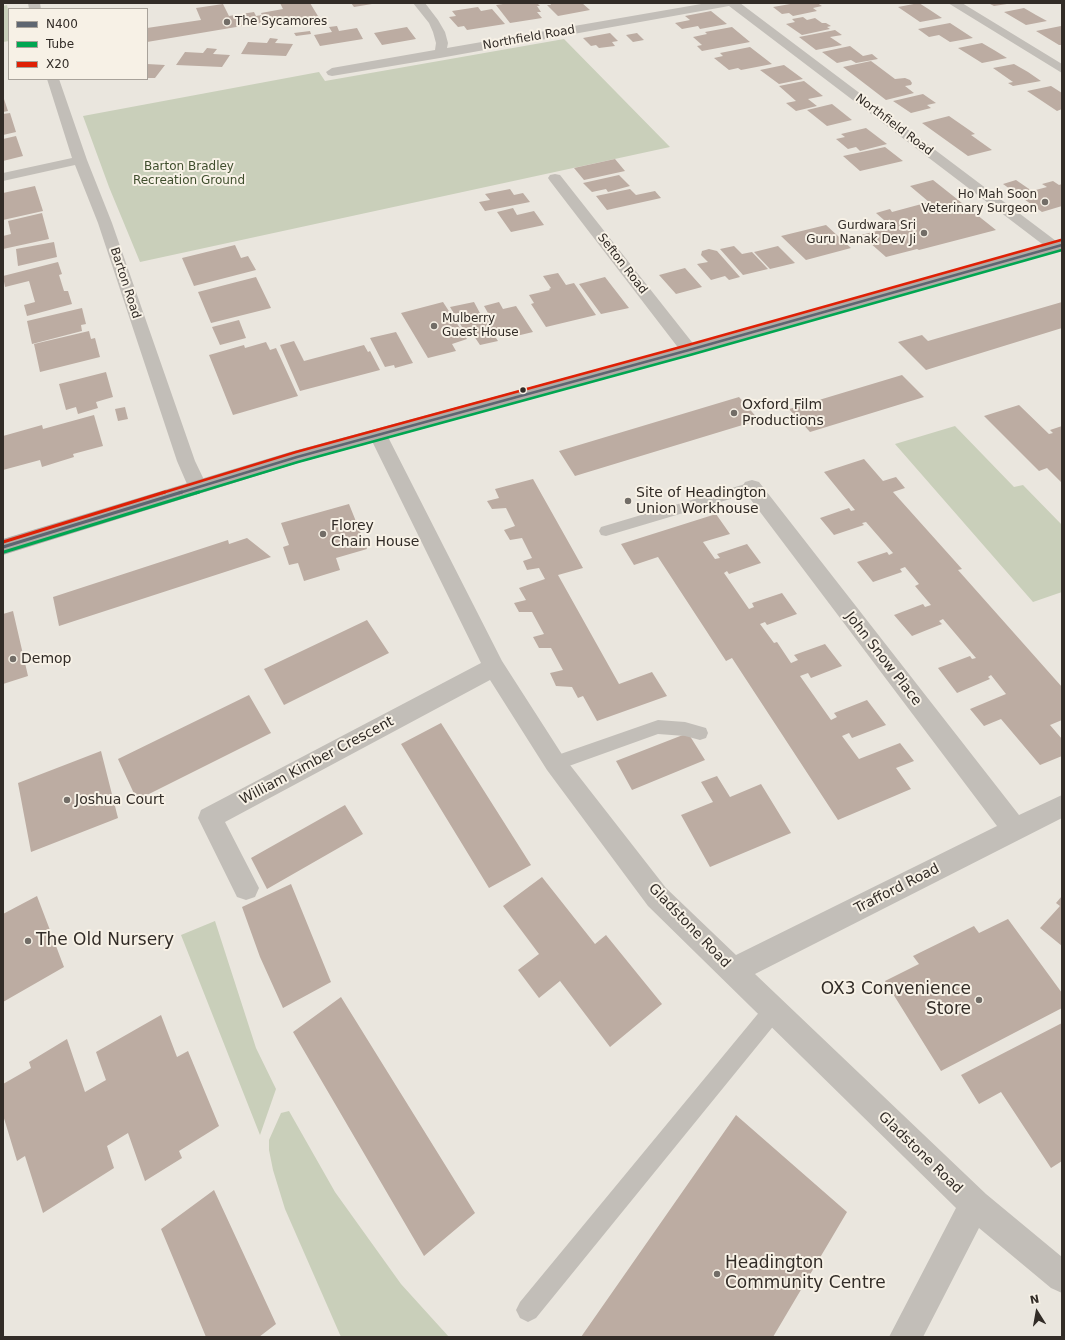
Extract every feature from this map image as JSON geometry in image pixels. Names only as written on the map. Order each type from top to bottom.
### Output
[{"type":"main road","points":[[3,547],[197,486],[1058,246]]},
{"type":"street","points":[[419,3],[434,22],[439,32],[442,43],[440,54]]},
{"type":"street","name":"Northfield Road","points":[[332,72],[726,3]]},
{"type":"street","name":"Northfield Road","points":[[733,3],[1058,246]]},
{"type":"street","points":[[954,3],[1062,69]]},
{"type":"street","name":"Barton Road","points":[[53,80],[80,160],[105,223],[148,354],[186,461],[197,486]]},
{"type":"street","points":[[3,177],[80,160]]},
{"type":"street","name":"Sefton Road","points":[[554,178],[689,350]]},
{"type":"street","name":"Gladstone Road","points":[[378,435],[494,667],[555,763],[657,897],[975,1205],[1062,1277]]},
{"type":"street","name":"John Snow Place","points":[[752,487],[1015,830]]},
{"type":"street","name":"William Kimber Crescent","points":[[246,888],[210,818],[494,667]]},
{"type":"street","name":"Trafford Road","points":[[732,971],[1062,806]]},
{"type":"street","points":[[905,1337],[975,1205]]},
{"type":"lane","points":[[606,531],[752,487]]},
{"type":"lane","points":[[555,763],[658,727],[685,729],[700,733]]},
{"type":"lane","points":[[528,1310],[773,1011]]},
{"type":"green space","points":[[7,5],[8,10],[8,41],[3,42],[3,6]]},
{"type":"green space","name":"Barton Bradley Recreation Ground","points":[[564,39],[670,147],[140,262],[109,187],[83,116],[319,72],[325,81]]},
{"type":"green space","points":[[955,426],[1014,487],[1023,485],[1062,525],[1062,592],[1033,602],[895,444]]},
{"type":"green space","points":[[215,921],[256,1048],[276,1089],[260,1135],[181,935]]},
{"type":"green space","points":[[289,1111],[335,1192],[401,1284],[449,1337],[341,1337],[285,1209],[273,1170],[269,1150],[269,1140],[281,1113]]},
{"type":"building","name":"The Sycamores","points":[[280,3],[310,3],[321,21],[292,25],[290,20],[267,24],[266,22],[148,42],[148,28],[201,20],[196,8],[223,4],[229,16],[254,12],[256,16],[262,15],[261,13],[283,9]]},
{"type":"building","points":[[351,3],[372,3],[372,4],[354,7]]},
{"type":"building","points":[[510,3],[537,3],[540,6],[537,6],[541,12],[537,12],[542,18],[510,23],[496,5]]},
{"type":"building","points":[[550,3],[582,3],[590,10],[558,16],[547,5],[551,5]]},
{"type":"building","points":[[796,3],[817,3],[822,6],[813,8],[817,11],[793,16],[789,13],[782,14],[773,7]]},
{"type":"building","points":[[919,3],[942,18],[920,22],[898,7]]},
{"type":"building","points":[[988,3],[1007,3],[1007,4],[994,6]]},
{"type":"building","points":[[478,7],[481,11],[492,9],[505,24],[467,30],[464,26],[458,27],[449,17],[456,16],[452,11]]},
{"type":"building","points":[[1024,8],[1047,21],[1026,25],[1004,12]]},
{"type":"building","points":[[711,11],[727,24],[700,29],[698,26],[682,29],[675,23],[690,20],[685,16]]},
{"type":"building","points":[[803,17],[807,20],[815,18],[822,23],[826,23],[831,26],[827,27],[830,29],[802,35],[786,24],[795,22],[792,19]]},
{"type":"building","points":[[950,23],[973,38],[950,42],[939,35],[929,37],[918,29]]},
{"type":"building","points":[[337,26],[339,31],[357,28],[363,39],[320,46],[314,35],[332,32],[329,27]]},
{"type":"building","points":[[1061,26],[1062,45],[1059,45],[1036,31]]},
{"type":"building","points":[[407,27],[416,39],[382,45],[374,33]]},
{"type":"building","points":[[732,27],[750,42],[702,51],[697,46],[702,45],[693,37],[707,34],[705,32]]},
{"type":"building","points":[[835,30],[842,35],[830,37],[842,45],[816,50],[799,37]]},
{"type":"building","points":[[310,31],[311,34],[296,36],[294,33]]},
{"type":"building","points":[[610,33],[618,41],[612,42],[615,46],[599,48],[596,45],[591,46],[583,38]]},
{"type":"building","points":[[637,33],[644,40],[633,42],[626,35]]},
{"type":"building","points":[[270,38],[278,39],[275,43],[293,44],[286,56],[241,54],[248,42],[267,43]]},
{"type":"building","points":[[982,43],[1007,58],[982,63],[958,48]]},
{"type":"building","points":[[850,46],[863,56],[872,54],[878,59],[856,63],[851,60],[837,63],[822,52]]},
{"type":"building","points":[[750,47],[772,64],[741,70],[738,68],[729,70],[714,58],[723,56],[720,53]]},
{"type":"building","points":[[207,48],[217,49],[213,54],[230,55],[222,67],[176,65],[185,52],[203,53]]},
{"type":"building","points":[[871,61],[895,79],[905,78],[910,80],[912,83],[911,85],[905,86],[914,93],[886,100],[843,67]]},
{"type":"building","points":[[148,64],[165,65],[155,78],[148,78]]},
{"type":"building","points":[[1014,64],[1041,81],[1013,86],[1008,83],[1013,82],[993,68]]},
{"type":"building","points":[[784,65],[803,79],[779,84],[760,70]]},
{"type":"building","points":[[804,81],[823,96],[808,99],[817,106],[796,111],[786,103],[796,101],[779,86]]},
{"type":"building","points":[[1051,86],[1062,93],[1062,109],[1057,111],[1027,91]]},
{"type":"building","points":[[923,94],[936,103],[927,105],[931,108],[911,113],[893,101]]},
{"type":"building","points":[[3,96],[8,111],[3,112]]},
{"type":"building","points":[[832,104],[852,120],[827,126],[807,110]]},
{"type":"building","points":[[10,113],[16,132],[3,135],[3,114]]},
{"type":"building","points":[[949,116],[975,134],[971,135],[992,150],[968,156],[922,123]]},
{"type":"building","points":[[866,128],[887,144],[860,151],[856,147],[848,149],[836,139],[845,137],[841,134]]},
{"type":"building","points":[[16,136],[23,156],[3,161],[3,139]]},
{"type":"building","points":[[885,147],[903,161],[860,171],[843,156]]},
{"type":"building","points":[[615,159],[625,171],[584,180],[574,168]]},
{"type":"building","points":[[619,175],[630,186],[608,192],[606,189],[592,192],[583,183]]},
{"type":"building","points":[[933,180],[996,230],[886,257],[861,235],[892,227],[876,213],[890,209],[892,212],[929,202],[910,186]]},
{"type":"building","name":"Ho Mah Soon Veterinary Surgeon","points":[[1016,180],[1032,191],[1047,187],[1042,184],[1053,181],[1059,185],[1062,184],[1062,206],[1042,212],[1003,184]]},
{"type":"building","points":[[35,186],[43,211],[3,220],[3,193]]},
{"type":"building","points":[[510,189],[514,195],[523,193],[530,202],[485,211],[479,202],[490,200],[485,194]]},
{"type":"building","points":[[630,189],[636,195],[655,191],[661,198],[607,210],[596,196]]},
{"type":"building","points":[[513,208],[517,215],[534,211],[544,225],[511,232],[497,212]]},
{"type":"building","points":[[42,213],[49,239],[3,249],[3,236],[11,234],[8,221]]},
{"type":"building","points":[[826,225],[851,248],[806,260],[781,236]]},
{"type":"building","points":[[54,242],[57,257],[18,266],[16,249]]},
{"type":"building","points":[[235,245],[241,258],[248,256],[256,270],[194,286],[182,258]]},
{"type":"building","points":[[734,246],[742,254],[752,252],[768,269],[743,275],[720,249]]},
{"type":"building","points":[[778,246],[795,263],[770,269],[754,252]]},
{"type":"building","points":[[709,249],[717,251],[740,277],[729,280],[725,276],[711,280],[697,264],[708,262],[701,255],[702,251]]},
{"type":"building","points":[[58,262],[62,274],[59,275],[64,291],[68,291],[72,304],[27,316],[24,305],[35,302],[29,281],[5,287],[3,276]]},
{"type":"building","points":[[685,268],[702,287],[676,294],[659,275]]},
{"type":"building","points":[[558,273],[566,285],[574,283],[596,315],[546,327],[531,304],[534,303],[529,295],[550,290],[549,289],[551,288],[543,276]]},
{"type":"building","points":[[256,277],[271,308],[211,323],[198,292]]},
{"type":"building","points":[[605,277],[629,308],[601,314],[579,284]]},
{"type":"building","name":"Mulberry Guest House","points":[[443,302],[467,339],[452,344],[456,351],[428,358],[401,313]]},
{"type":"building","points":[[474,302],[481,315],[488,313],[484,306],[499,302],[503,309],[516,306],[533,332],[512,337],[508,331],[494,335],[498,341],[480,345],[474,336],[468,337],[450,307]]},
{"type":"building","points":[[1062,302],[1062,328],[926,370],[898,342],[922,335],[928,341]]},
{"type":"building","points":[[82,308],[86,324],[81,325],[82,331],[32,344],[27,321]]},
{"type":"building","points":[[239,320],[246,338],[220,345],[212,327]]},
{"type":"building","points":[[89,331],[91,339],[95,338],[100,357],[40,372],[34,344]]},
{"type":"building","points":[[396,332],[413,363],[395,368],[394,365],[385,367],[370,338]]},
{"type":"building","points":[[294,341],[304,361],[364,345],[368,352],[370,351],[380,370],[300,391],[280,345]]},
{"type":"building","points":[[266,342],[270,350],[276,348],[298,396],[233,415],[209,355],[244,345],[245,348]]},
{"type":"building","points":[[106,372],[113,397],[96,402],[98,408],[78,414],[76,407],[66,410],[59,384]]},
{"type":"building","points":[[902,375],[924,397],[810,432],[789,409]]},
{"type":"building","points":[[739,397],[759,420],[575,476],[559,451]]},
{"type":"building","points":[[1019,405],[1049,434],[1053,433],[1050,430],[1062,426],[1062,483],[1047,468],[1039,471],[984,416]]},
{"type":"building","points":[[125,407],[128,419],[118,421],[115,409]]},
{"type":"building","points":[[94,415],[103,446],[73,454],[74,457],[42,467],[40,460],[3,470],[3,436],[42,425],[43,429]]},
{"type":"building","points":[[864,459],[883,481],[896,477],[905,488],[893,492],[962,569],[958,570],[1062,687],[1062,720],[1050,725],[1062,739],[1062,756],[1040,765],[1001,719],[984,726],[970,709],[1006,694],[991,675],[988,677],[990,679],[957,693],[938,668],[970,656],[972,659],[976,658],[943,619],[939,621],[942,624],[912,636],[894,615],[923,604],[925,607],[931,605],[915,586],[919,584],[905,567],[900,569],[902,572],[873,582],[857,562],[887,552],[889,555],[893,553],[866,522],[862,523],[864,525],[834,535],[820,518],[849,508],[851,511],[855,510],[824,472]]},
{"type":"building","points":[[533,479],[583,568],[558,575],[619,684],[652,672],[667,696],[597,721],[583,696],[578,698],[572,687],[556,686],[550,673],[563,670],[551,648],[539,648],[533,637],[544,634],[532,612],[519,612],[514,603],[526,600],[519,588],[545,579],[539,568],[527,570],[523,561],[532,558],[522,538],[510,540],[504,530],[515,526],[506,508],[492,509],[487,501],[499,498],[495,489]]},
{"type":"building","name":"Florey Chain House","points":[[349,504],[367,549],[336,558],[340,570],[304,581],[298,563],[289,565],[283,547],[289,545],[281,523]]},
{"type":"building","points":[[716,514],[730,534],[703,542],[715,559],[720,558],[717,554],[747,544],[761,563],[729,574],[727,571],[724,573],[749,609],[754,607],[752,603],[782,593],[797,614],[767,625],[765,622],[760,624],[774,643],[777,642],[791,663],[798,660],[794,655],[825,644],[842,666],[811,678],[808,673],[800,676],[831,720],[837,717],[834,713],[867,700],[886,725],[852,738],[849,733],[842,736],[859,759],[900,743],[914,761],[896,768],[911,789],[838,820],[732,658],[726,661],[658,557],[634,565],[621,544]]},
{"type":"building","points":[[247,538],[271,557],[59,626],[53,597],[228,540],[229,544]]},
{"type":"building","name":"Demop","points":[[13,611],[28,676],[3,684],[3,614]]},
{"type":"building","points":[[367,620],[389,653],[284,705],[264,669]]},
{"type":"building","points":[[249,695],[271,733],[137,800],[118,759]]},
{"type":"building","points":[[441,723],[531,865],[489,888],[401,744]]},
{"type":"building","points":[[688,733],[705,760],[632,790],[616,761]]},
{"type":"building","name":"Joshua Court","points":[[101,751],[118,818],[31,852],[18,783]]},
{"type":"building","points":[[717,776],[730,797],[761,784],[791,833],[710,867],[681,815],[713,802],[701,782]]},
{"type":"building","points":[[345,805],[363,834],[267,889],[251,858]]},
{"type":"building","points":[[542,877],[595,944],[606,935],[662,1004],[610,1047],[560,981],[539,998],[518,970],[539,954],[503,906]]},
{"type":"building","points":[[291,884],[331,982],[283,1008],[260,957],[242,907]]},
{"type":"building","name":"The Old Nursery","points":[[37,896],[64,967],[3,1002],[3,914]]},
{"type":"building","points":[[1062,896],[1062,946],[1040,928],[1060,906],[1056,903]]},
{"type":"building","name":"OX3 Convenience Store","points":[[1008,919],[1062,993],[1062,1008],[941,1071],[885,981],[919,964],[913,956],[974,926],[979,933]]},
{"type":"building","points":[[341,997],[475,1213],[424,1256],[293,1032]]},
{"type":"building","points":[[161,1015],[177,1057],[188,1051],[219,1126],[179,1151],[182,1158],[145,1181],[128,1133],[107,1146],[114,1168],[43,1213],[25,1156],[17,1161],[3,1115],[3,1084],[31,1068],[29,1062],[67,1039],[85,1092],[106,1080],[96,1052]]},
{"type":"building","points":[[1062,1023],[1062,1161],[1051,1168],[1001,1092],[979,1104],[961,1075]]},
{"type":"building","name":"Headington Community Centre","points":[[736,1115],[847,1212],[773,1337],[581,1337]]},
{"type":"building","points":[[214,1190],[276,1324],[259,1337],[206,1337],[161,1229]]},
{"type":"transit line","name":"X20","points":[[3,542],[296,452],[688,345],[1061,240]]},
{"type":"transit line","name":"N400","points":[[3,547],[297,457],[689,350],[1062,245]]},
{"type":"transit line","name":"Tube","points":[[4,552],[298,462],[690,355],[1062,250]]},
{"type":"place","name":"The Sycamores","points":[[227,22]]},
{"type":"place","name":"Ho Mah Soon Veterinary Surgeon","points":[[1045,202]]},
{"type":"place","name":"Gurdwara Sri Guru Nanak Dev Ji","points":[[924,233]]},
{"type":"place","name":"Mulberry Guest House","points":[[434,326]]},
{"type":"place","name":"Oxford Film Productions","points":[[734,413]]},
{"type":"place","name":"Site of Headington Union Workhouse","points":[[628,501]]},
{"type":"place","name":"Florey Chain House","points":[[323,534]]},
{"type":"place","name":"Demop","points":[[13,659]]},
{"type":"place","name":"Joshua Court","points":[[67,800]]},
{"type":"place","name":"The Old Nursery","points":[[28,941]]},
{"type":"place","name":"OX3 Convenience Store","points":[[979,1000]]},
{"type":"place","name":"Headington Community Centre","points":[[717,1274]]}]
